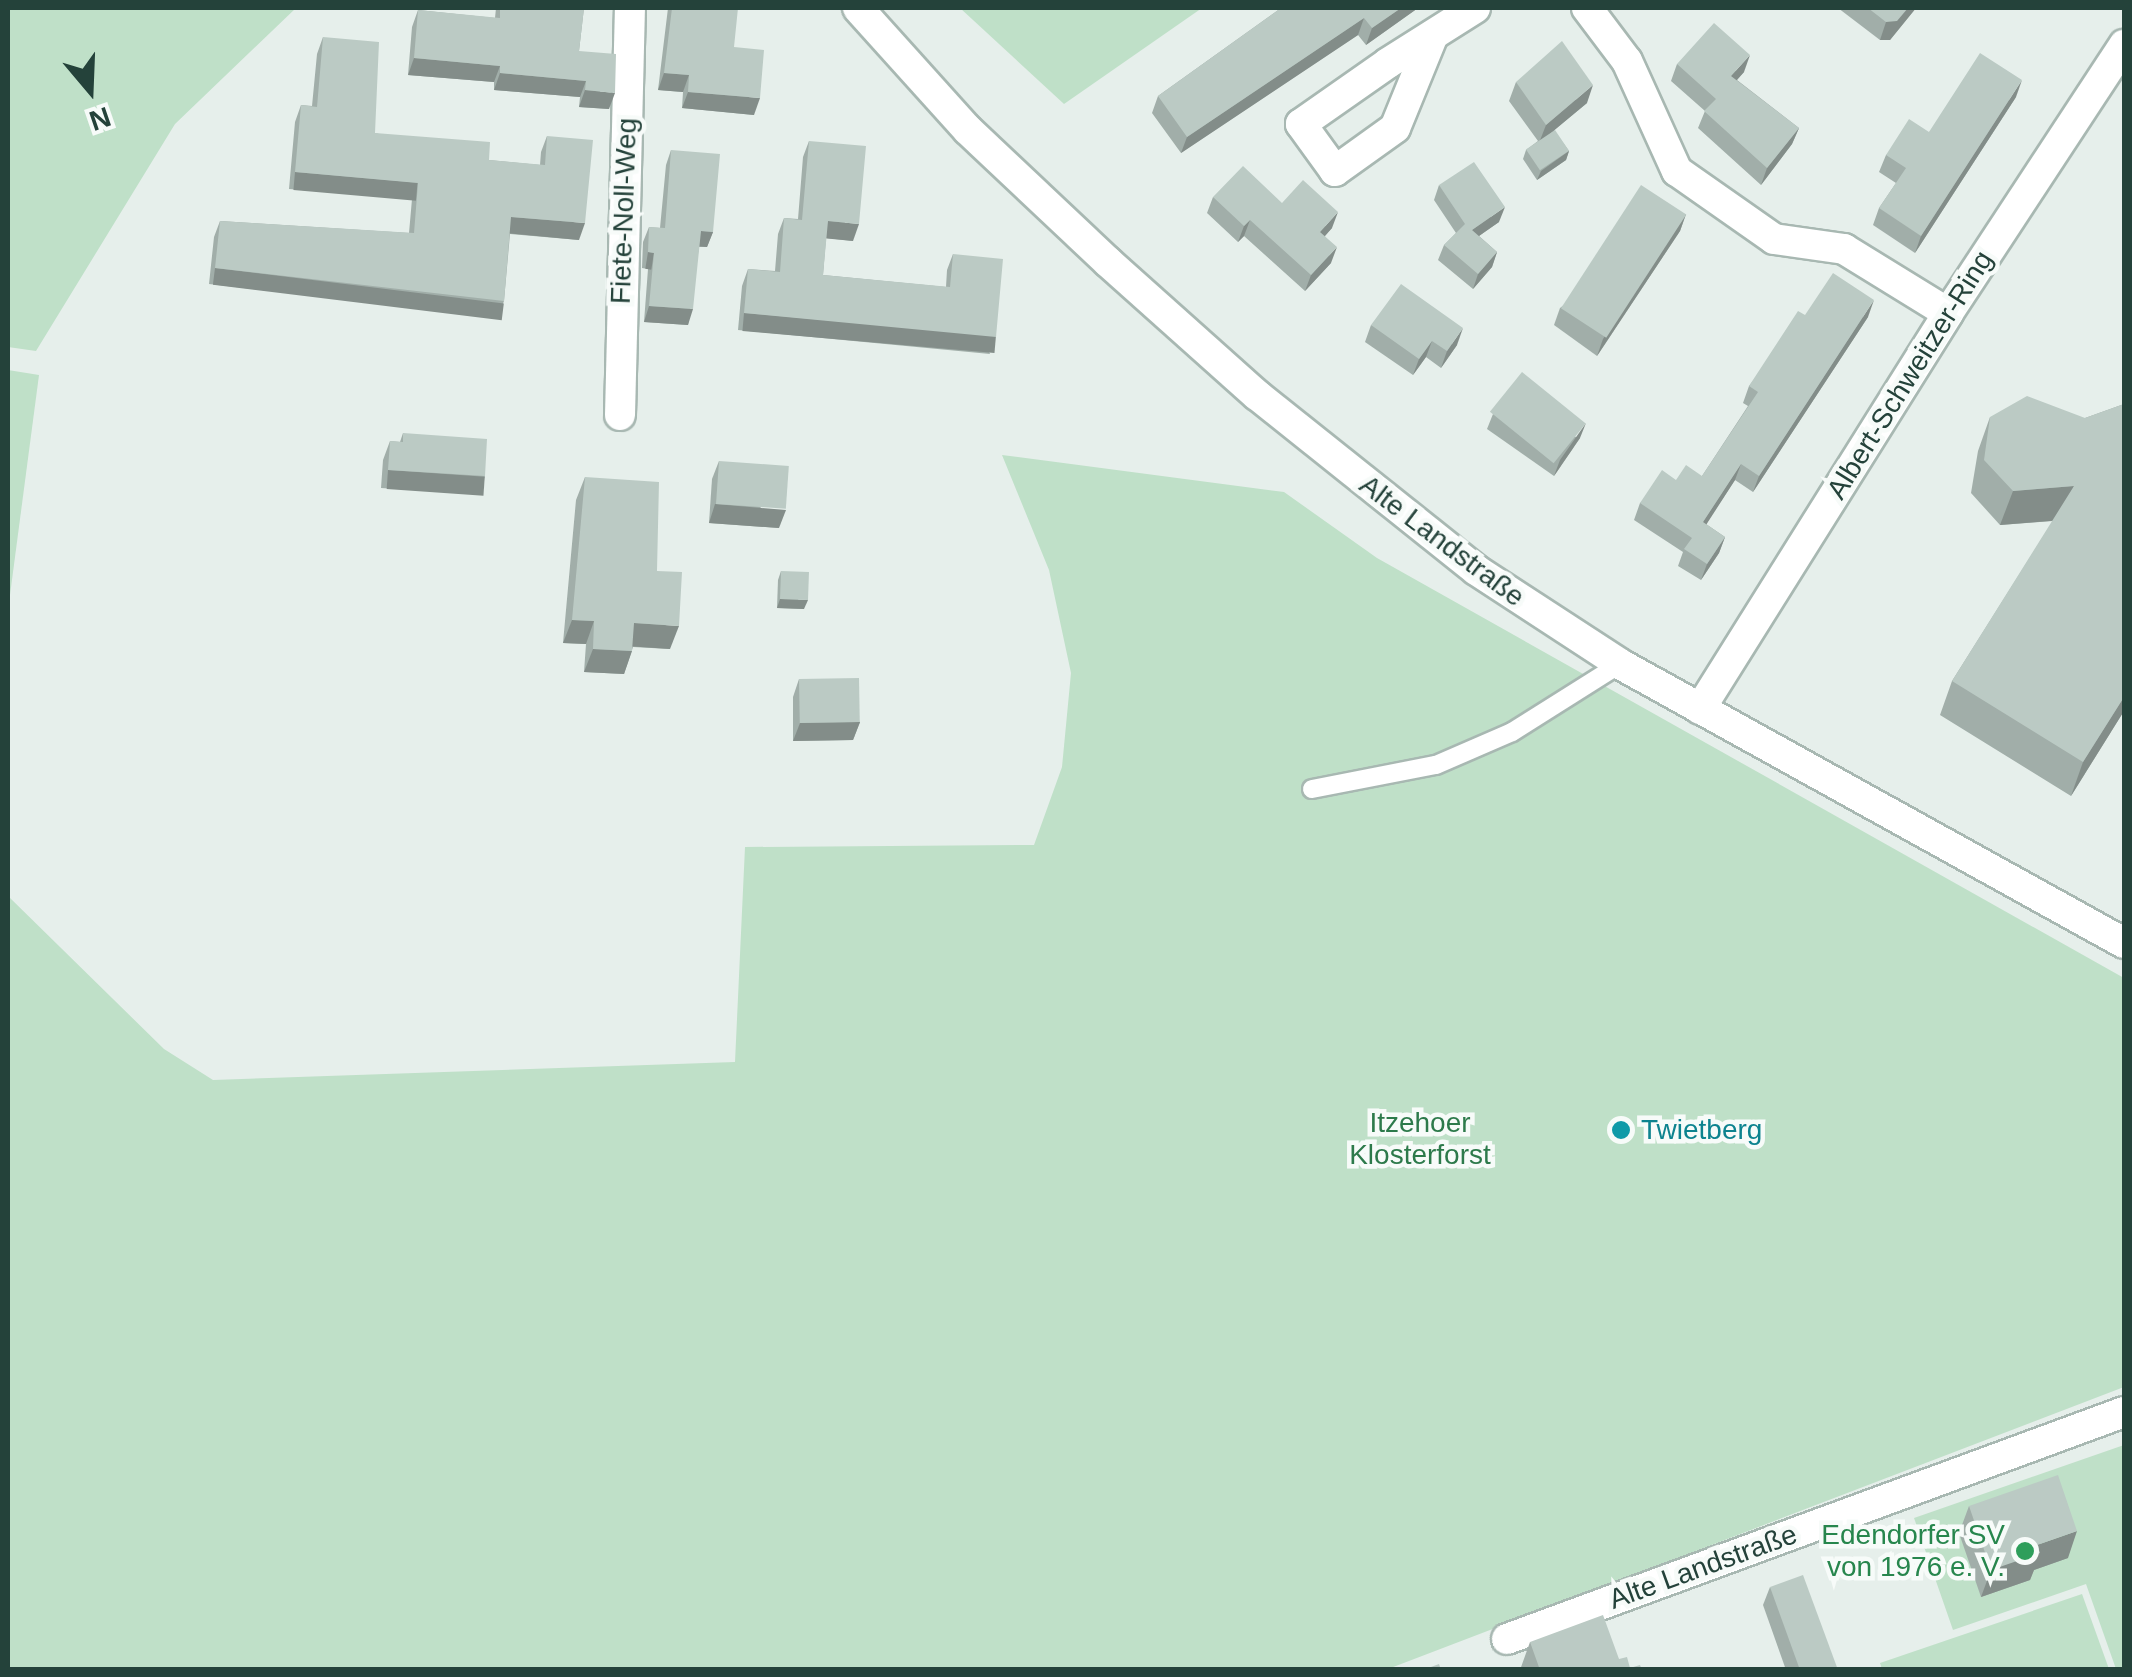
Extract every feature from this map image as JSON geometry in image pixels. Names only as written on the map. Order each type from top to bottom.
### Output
[{"type":"street","name":"Fiete-Noll-Weg","points":[[620,415],[630,8]]},
{"type":"street","name":"Alte Landstraße","points":[[858,8],[995,158],[1258,395],[1426,533],[1620,664],[2124,943]]},
{"type":"street","points":[[1433,35],[1395,128],[1335,171],[1302,124],[1433,35],[1475,8]]},
{"type":"street","points":[[1587,8],[1627,62],[1676,171],[1774,239],[1850,251],[1948,312]]},
{"type":"street","name":"Albert-Schweitzer-Ring","points":[[1700,709],[1948,312],[2124,45]]},
{"type":"street","name":"Alte Landstraße","points":[[1507,1639],[2124,1412]]},
{"type":"lane","points":[[1312,790],[1436,764],[1512,732],[1620,664]]},
{"type":"green space","points":[[8,8],[296,8],[175,124],[36,351],[8,347]]},
{"type":"green space","points":[[960,8],[1202,8],[1064,104]]},
{"type":"green space","points":[[8,370],[39,375],[8,610]]},
{"type":"green space","name":"Itzehoer Klosterforst","points":[[1002,455],[1284,492],[1377,558],[2124,978],[2124,1387],[1388,1669],[8,1669],[8,896],[164,1049],[213,1080],[735,1062],[745,847],[1034,845],[1062,767],[1071,673],[1049,570]]},
{"type":"green space","name":"Edendorfer SV von 1976 e. V.","points":[[2124,1445],[2124,1669],[2116,1669],[2086,1584],[1953,1630],[1914,1518]]},
{"type":"green space","points":[[2082,1594],[2109,1669],[1882,1669],[1880,1663]]},
{"type":"building","points":[[500,8],[584,8],[579,51],[616,54],[615,93],[585,90],[586,81],[500,73],[500,66],[414,58],[418,10],[500,18]]},
{"type":"building","points":[[672,8],[738,8],[734,47],[764,50],[760,98],[688,92],[689,75],[664,73]]},
{"type":"building","points":[[1281,8],[1401,8],[1372,28],[1364,18],[1187,137],[1158,96]]},
{"type":"building","points":[[1868,8],[1908,8],[1897,21],[1886,22]]},
{"type":"building","points":[[1714,23],[1750,55],[1731,76],[1799,128],[1767,168],[1704,111],[1716,99],[1677,64]]},
{"type":"building","points":[[323,37],[379,42],[375,133],[490,142],[489,160],[545,165],[547,136],[593,140],[585,223],[511,217],[504,301],[215,268],[220,221],[414,233],[418,183],[295,172],[301,105],[317,107]]},
{"type":"building","points":[[1562,41],[1593,85],[1546,125],[1516,82]]},
{"type":"building","points":[[1980,53],[2022,80],[1921,236],[1879,208],[1906,168],[1886,155],[1909,119],[1929,132]]},
{"type":"building","points":[[1555,130],[1569,151],[1540,170],[1526,150]]},
{"type":"building","points":[[809,141],[866,146],[859,224],[828,221],[823,275],[950,287],[953,254],[1003,259],[996,337],[744,313],[748,269],[780,272],[784,218],[802,220]]},
{"type":"building","points":[[671,150],[720,154],[713,232],[701,231],[693,309],[649,306],[654,253],[648,252],[649,227],[665,228]]},
{"type":"building","points":[[1474,162],[1505,207],[1472,230],[1497,252],[1478,274],[1444,245],[1465,224],[1439,185]]},
{"type":"building","points":[[1243,166],[1282,203],[1303,180],[1338,212],[1320,232],[1337,247],[1311,275],[1250,220],[1244,226],[1213,197]]},
{"type":"building","points":[[1641,185],[1686,214],[1606,338],[1561,308]]},
{"type":"building","points":[[1833,273],[1874,300],[1759,476],[1741,464],[1703,522],[1725,537],[1707,564],[1684,549],[1692,538],[1640,503],[1662,470],[1676,480],[1686,465],[1702,476],[1758,392],[1749,386],[1798,311],[1805,315]]},
{"type":"building","points":[[1401,284],[1463,328],[1447,351],[1432,341],[1419,359],[1371,325]]},
{"type":"building","points":[[1522,372],[1586,424],[1554,463],[1490,412]]},
{"type":"building","points":[[2027,396],[2085,418],[2124,404],[2124,697],[2083,762],[1952,681],[2074,486],[2013,491],[1984,460],[1990,417]]},
{"type":"building","points":[[403,433],[487,439],[485,476],[388,470],[390,441],[403,442]]},
{"type":"building","points":[[719,461],[789,466],[786,509],[716,504]]},
{"type":"building","points":[[585,477],[659,482],[657,571],[682,572],[679,626],[634,623],[632,651],[593,649],[594,621],[572,620]]},
{"type":"building","points":[[781,571],[809,572],[808,600],[780,599]]},
{"type":"building","points":[[859,678],[860,722],[800,723],[799,679]]},
{"type":"building","points":[[2058,1475],[2077,1531],[2037,1545],[2040,1553],[1991,1570],[1969,1506]]},
{"type":"building","points":[[1803,1575],[1838,1670],[1800,1670],[1770,1587]]},
{"type":"building","points":[[1603,1615],[1619,1659],[1627,1657],[1630,1668],[1640,1665],[1642,1670],[1540,1670],[1530,1642]]},
{"type":"place","name":"Twietberg","points":[[1621,1130]]},
{"type":"place","name":"Edendorfer SV von 1976 e. V.","points":[[2025,1551]]}]
